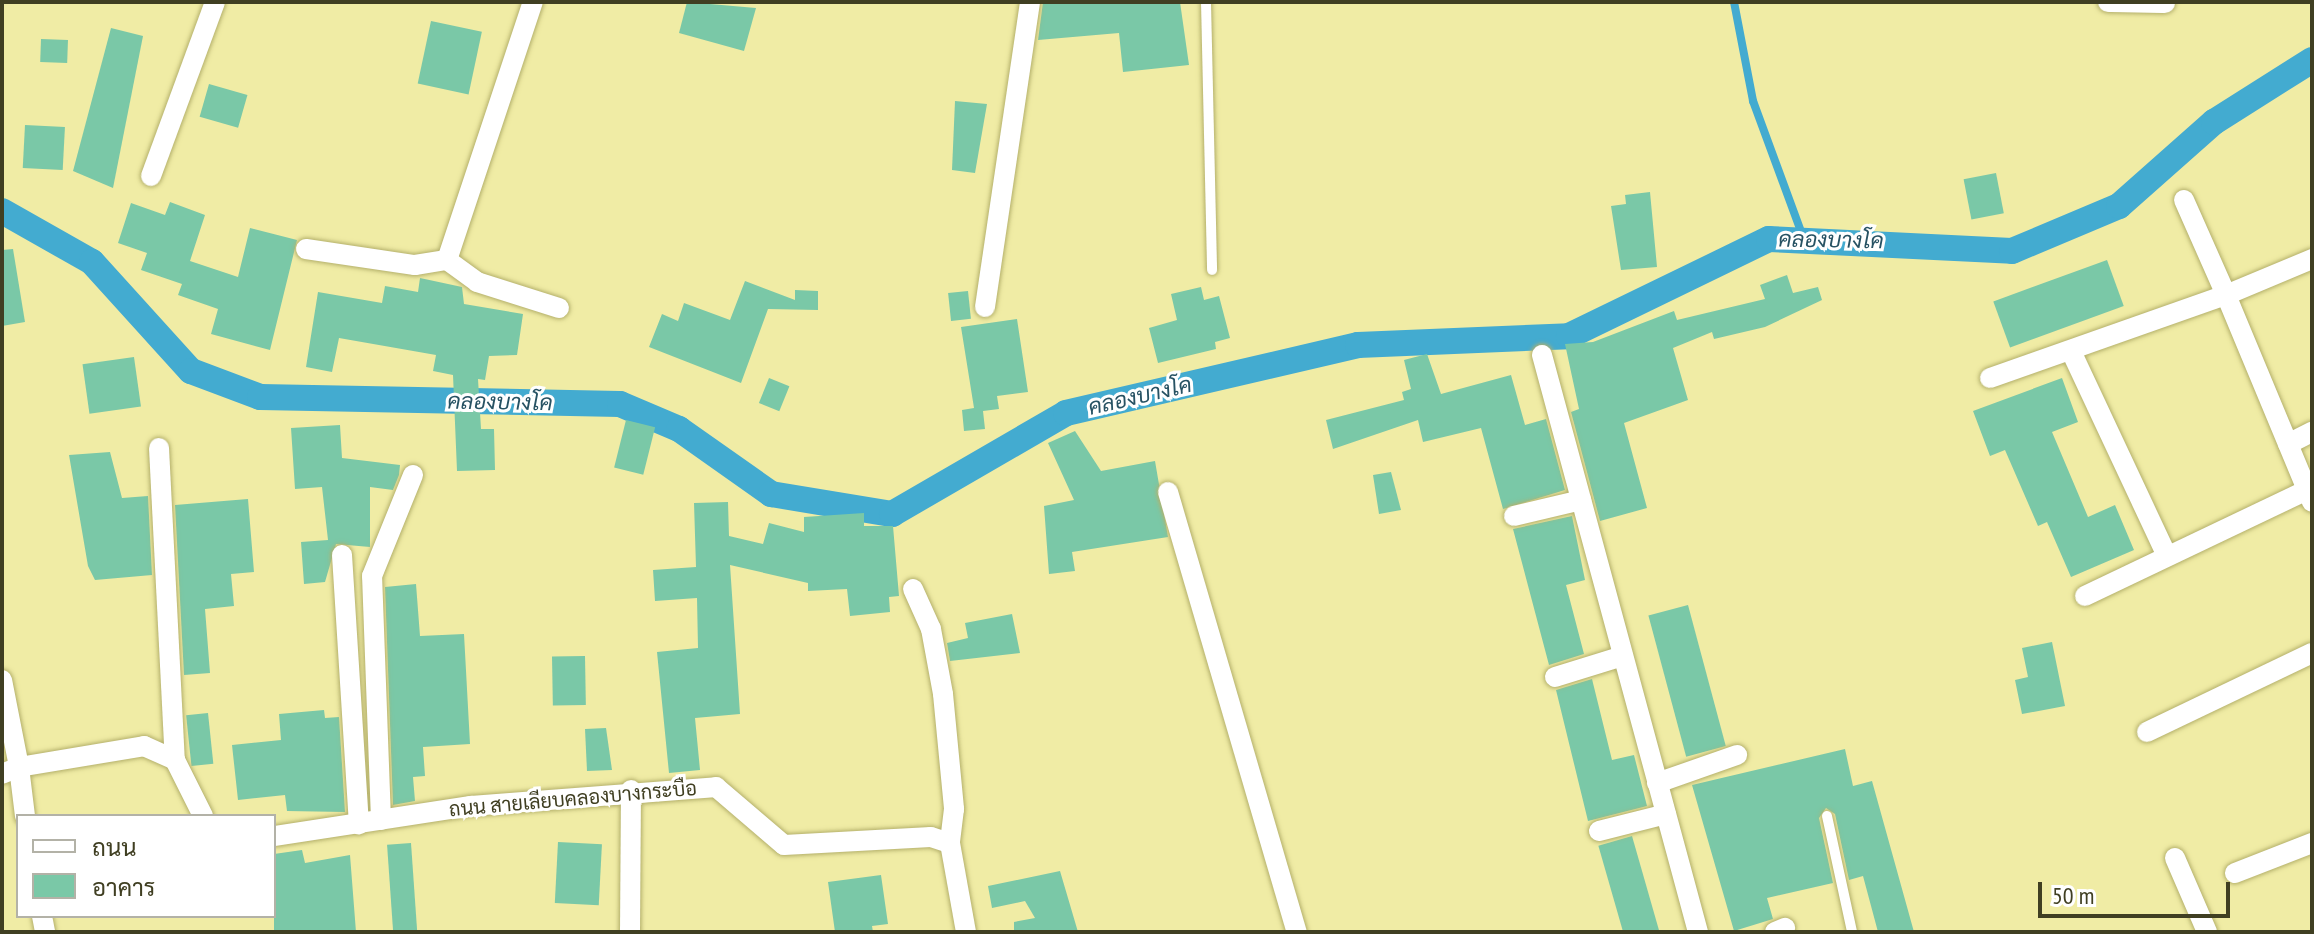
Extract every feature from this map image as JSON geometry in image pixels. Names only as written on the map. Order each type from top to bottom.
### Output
[{"type":"street","points":[[151,176],[215,2]]},
{"type":"street","points":[[447,260],[533,2]]},
{"type":"street","points":[[985,307],[1030,2]]},
{"type":"street","points":[[2108,2],[2165,3]]},
{"type":"street","points":[[2085,596],[2167,556],[2309,496],[2184,200]]},
{"type":"street","points":[[306,249],[415,265],[447,260],[477,282],[559,308]]},
{"type":"street","points":[[1990,378],[2226,295],[2312,259]]},
{"type":"street","points":[[2071,351],[2167,556]]},
{"type":"street","points":[[1542,355],[1698,932]]},
{"type":"street","points":[[2288,444],[2312,432]]},
{"type":"street","points":[[159,448],[175,760],[202,814]]},
{"type":"street","points":[[381,820],[372,576],[413,475]]},
{"type":"street","points":[[1168,492],[1297,932]]},
{"type":"street","points":[[1514,516],[1581,500]]},
{"type":"street","points":[[342,555],[359,824]]},
{"type":"street","points":[[913,589],[931,629],[943,694],[950,843],[966,932]]},
{"type":"street","points":[[2147,732],[2312,653]]},
{"type":"street","points":[[1555,677],[1623,656]]},
{"type":"street","points":[[2,680],[10,770],[24,814]]},
{"type":"street","points":[[10,770],[144,746],[175,760]]},
{"type":"street","points":[[1657,783],[1737,755]]},
{"type":"street","name":"ถนน สายเลียบคลองบางกระบือ","points":[[276,836],[631,790],[716,787],[784,845],[800,849],[931,837],[950,843]]},
{"type":"street","points":[[630,932],[631,790]]},
{"type":"street","points":[[1599,831],[1666,814]]},
{"type":"street","points":[[2235,873],[2312,843]]},
{"type":"street","points":[[2175,858],[2207,932]]},
{"type":"lane","points":[[1206,2],[1212,270]]},
{"type":"lane","points":[[1827,816],[1852,932]]},
{"type":"building","points":[[687,2],[756,8],[744,51],[679,33]]},
{"type":"building","points":[[1043,2],[1180,2],[1189,65],[1123,72],[1119,33],[1038,40]]},
{"type":"building","points":[[431,21],[482,32],[469,94],[418,84]]},
{"type":"building","points":[[111,28],[143,36],[113,188],[73,171]]},
{"type":"building","points":[[41,39],[68,40],[67,63],[40,62]]},
{"type":"building","points":[[209,84],[247,95],[238,128],[200,117]]},
{"type":"building","points":[[955,101],[987,104],[975,173],[952,170]]},
{"type":"building","points":[[25,125],[65,127],[63,170],[23,168]]},
{"type":"building","points":[[1996,173],[2004,213],[1971,220],[1964,179]]},
{"type":"building","points":[[1650,192],[1657,267],[1621,270],[1611,206],[1626,204],[1625,195]]},
{"type":"building","points":[[170,202],[205,215],[190,261],[238,277],[250,228],[297,240],[270,350],[211,334],[218,309],[178,295],[182,284],[141,270],[147,253],[118,243],[131,203],[165,215]]},
{"type":"building","points":[[13,249],[25,322],[2,326],[2,250]]},
{"type":"building","points":[[2107,260],[2124,306],[2010,347],[1993,301]]},
{"type":"building","points":[[1787,275],[1793,293],[1818,287],[1822,300],[1765,327],[1714,339],[1712,332],[1673,348],[1688,400],[1624,423],[1647,508],[1600,521],[1571,412],[1579,409],[1565,344],[1593,342],[1674,311],[1677,320],[1765,299],[1760,285]]},
{"type":"building","points":[[420,278],[462,287],[464,304],[523,314],[517,355],[489,356],[485,380],[478,379],[481,429],[494,429],[495,470],[457,471],[453,375],[433,371],[436,355],[339,338],[332,372],[306,367],[318,292],[382,303],[385,286],[418,292]]},
{"type":"building","points":[[745,281],[795,300],[795,290],[818,291],[818,310],[768,309],[741,383],[649,347],[662,314],[678,321],[684,303],[730,320]]},
{"type":"building","points":[[1201,287],[1204,300],[1219,296],[1230,338],[1215,342],[1216,349],[1158,363],[1149,328],[1177,320],[1171,294]]},
{"type":"building","points":[[968,291],[971,319],[951,321],[948,293]]},
{"type":"building","points":[[1017,319],[1028,392],[997,396],[999,409],[983,411],[985,429],[964,431],[962,410],[974,408],[961,327]]},
{"type":"building","points":[[1427,354],[1441,394],[1511,375],[1525,425],[1546,419],[1565,490],[1503,509],[1481,428],[1423,442],[1418,420],[1333,449],[1326,420],[1404,400],[1402,392],[1411,389],[1404,360]]},
{"type":"building","points":[[134,357],[141,407],[89,414],[83,364]]},
{"type":"building","points":[[769,378],[789,386],[779,411],[759,403]]},
{"type":"building","points":[[2062,378],[2078,422],[2052,432],[2088,517],[2115,505],[2134,550],[2071,577],[2047,522],[2038,526],[2005,450],[1990,456],[1973,411]]},
{"type":"building","points":[[626,420],[655,427],[643,475],[614,468]]},
{"type":"building","points":[[340,425],[342,458],[400,465],[399,475],[393,490],[370,487],[370,547],[336,544],[325,582],[304,584],[301,542],[328,540],[322,487],[295,489],[291,428]]},
{"type":"building","points":[[1075,431],[1101,471],[1155,461],[1168,537],[1072,552],[1075,571],[1049,574],[1044,506],[1074,500],[1048,443]]},
{"type":"building","points":[[110,452],[122,498],[148,496],[152,575],[95,580],[88,566],[69,455]]},
{"type":"building","points":[[1391,472],[1401,510],[1379,514],[1373,475]]},
{"type":"building","points":[[248,499],[254,572],[231,574],[234,606],[205,609],[210,673],[184,675],[175,505]]},
{"type":"building","points":[[728,502],[729,536],[763,544],[769,523],[804,532],[804,517],[864,513],[864,526],[893,526],[899,596],[889,597],[890,612],[850,616],[847,589],[808,591],[808,583],[730,565],[740,714],[695,718],[700,770],[669,773],[657,652],[698,648],[697,598],[655,601],[653,570],[696,567],[694,503]]},
{"type":"building","points":[[1572,516],[1585,580],[1566,585],[1584,654],[1549,665],[1513,529]]},
{"type":"building","points":[[416,584],[420,636],[464,634],[470,744],[423,747],[425,776],[413,777],[415,801],[393,805],[385,587]]},
{"type":"building","points":[[1688,605],[1726,746],[1686,757],[1648,616]]},
{"type":"building","points":[[1012,614],[1020,653],[950,661],[947,643],[968,638],[965,623]]},
{"type":"building","points":[[2052,642],[2065,706],[2022,714],[2015,680],[2028,677],[2022,648]]},
{"type":"building","points":[[585,656],[586,705],[553,706],[552,657]]},
{"type":"building","points":[[1592,679],[1612,760],[1634,755],[1647,806],[1588,821],[1556,690]]},
{"type":"building","points":[[324,710],[325,718],[339,717],[345,812],[287,811],[285,795],[238,800],[232,745],[281,740],[279,714]]},
{"type":"building","points":[[208,713],[213,764],[191,766],[186,715]]},
{"type":"building","points":[[606,728],[612,770],[587,771],[585,729]]},
{"type":"building","points":[[1845,749],[1853,786],[1872,781],[1914,932],[1878,932],[1863,876],[1849,880],[1835,814],[1826,808],[1819,818],[1833,883],[1767,898],[1773,919],[1734,931],[1692,785]]},
{"type":"building","points":[[1632,836],[1660,932],[1623,932],[1598,846]]},
{"type":"building","points":[[558,842],[602,844],[599,905],[555,903]]},
{"type":"building","points":[[411,843],[417,932],[393,932],[387,845]]},
{"type":"building","points":[[302,850],[305,863],[350,855],[356,932],[274,932],[276,854]]},
{"type":"building","points":[[1060,871],[1078,932],[1014,932],[1014,922],[1035,918],[1025,901],[992,908],[988,886]]},
{"type":"building","points":[[881,875],[888,924],[872,926],[873,932],[835,932],[828,882]]},
{"type":"waterway","points":[[1734,2],[1753,101],[1803,237]]},
{"type":"waterway","name":"คลองบางโค","points":[[2,211],[92,262],[191,371],[260,397],[620,404],[679,429],[771,494],[892,514],[1066,413],[1358,345],[1569,336],[1769,239],[2012,251],[2119,206],[2214,122],[2312,60]]}]
